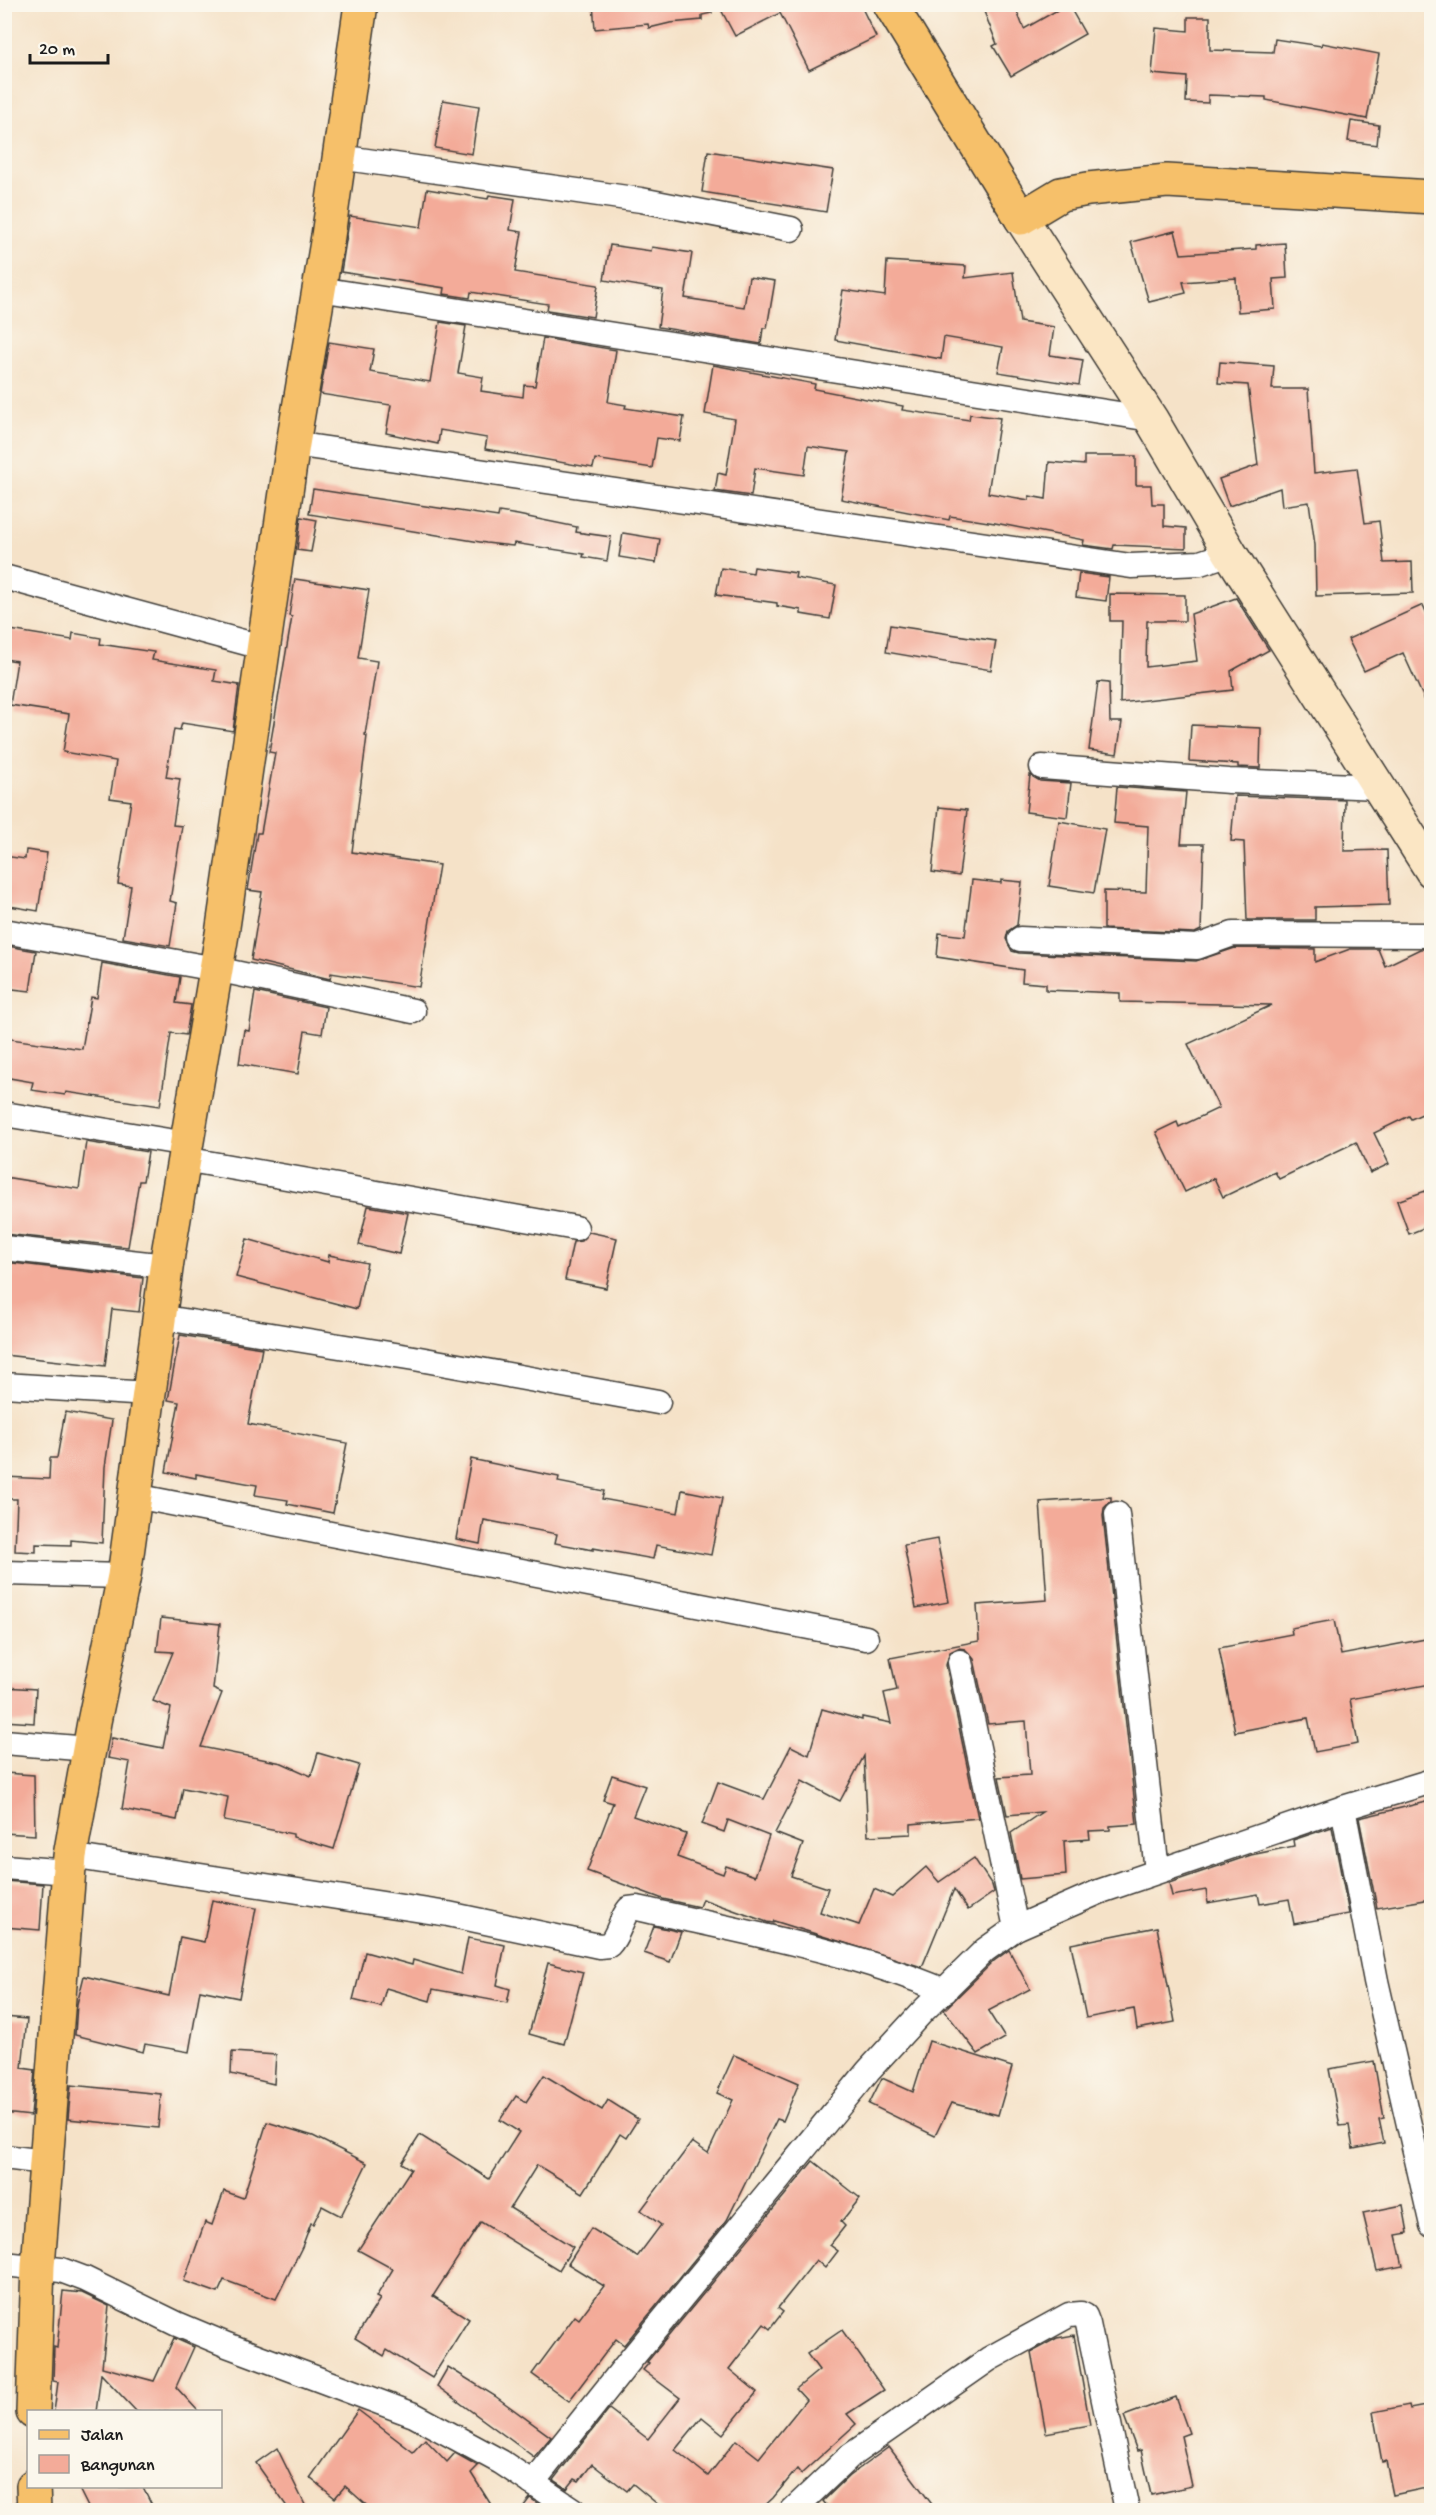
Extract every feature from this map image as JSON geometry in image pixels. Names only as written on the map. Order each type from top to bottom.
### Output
[{"type":"main road","points":[[33,2410],[38,2266],[45,2162],[70,1864],[89,1749],[124,1576],[166,1266],[216,969],[265,648],[293,444],[319,289],[361,4]]},
{"type":"main road","points":[[890,4],[1021,218],[1061,194],[1100,187],[1167,181],[1431,197]]},
{"type":"main road","points":[[33,2488],[34,2511]]},
{"type":"street","points":[[339,157],[641,200],[791,229]]},
{"type":"street","points":[[1021,218],[1151,418],[1230,553],[1431,871]]},
{"type":"street","points":[[319,289],[1151,418]]},
{"type":"street","points":[[293,444],[1131,566],[1200,563],[1230,553]]},
{"type":"street","points":[[4,578],[265,648]]},
{"type":"street","points":[[1042,767],[1208,780],[1379,786]]},
{"type":"street","points":[[4,931],[216,969],[413,1011]]},
{"type":"street","points":[[1020,939],[1197,947],[1233,934],[1431,935]]},
{"type":"street","points":[[4,1113],[576,1228]]},
{"type":"street","points":[[4,1248],[166,1266]]},
{"type":"street","points":[[159,1317],[414,1358],[658,1402]]},
{"type":"street","points":[[4,1385],[149,1394]]},
{"type":"street","points":[[135,1496],[867,1638]]},
{"type":"street","points":[[1117,1514],[1157,1871]]},
{"type":"street","points":[[4,1574],[124,1576]]},
{"type":"street","points":[[960,1662],[1016,1928]]},
{"type":"street","points":[[4,1742],[89,1749]]},
{"type":"street","points":[[532,2483],[638,2350],[868,2071],[923,2011],[985,1950],[1016,1928],[1101,1891],[1343,1808],[1431,1781]]},
{"type":"street","points":[[1343,1808],[1376,1981],[1431,2225]]},
{"type":"street","points":[[4,1867],[70,1864],[448,1914],[599,1946],[609,1945],[615,1939],[622,1916],[629,1908],[637,1908],[824,1952],[912,1977],[945,1991]]},
{"type":"street","points":[[4,2157],[45,2162]]},
{"type":"street","points":[[4,2264],[61,2270],[227,2345],[414,2415],[501,2462],[573,2511]]},
{"type":"street","points":[[793,2511],[850,2456],[898,2421],[989,2359],[1043,2328],[1076,2314],[1085,2316],[1088,2324],[1127,2511]]},
{"type":"building","points":[[593,4],[711,4],[712,13],[702,15],[702,20],[670,23],[649,28],[648,24],[595,29]]},
{"type":"building","points":[[718,4],[860,4],[876,37],[809,70],[780,13],[735,36]]},
{"type":"building","points":[[981,4],[1014,4],[1024,29],[1068,4],[1085,34],[1011,76],[993,46],[997,44]]},
{"type":"building","points":[[1188,17],[1210,17],[1210,50],[1273,52],[1275,39],[1321,46],[1322,43],[1379,54],[1367,119],[1266,100],[1266,97],[1208,95],[1208,103],[1186,102],[1187,77],[1152,74],[1156,28],[1188,31]]},
{"type":"building","points":[[443,100],[479,106],[472,154],[435,148]]},
{"type":"building","points":[[1351,121],[1379,125],[1377,145],[1348,141]]},
{"type":"building","points":[[708,151],[833,170],[826,212],[702,192]]},
{"type":"building","points":[[427,189],[488,199],[489,195],[515,199],[510,230],[522,232],[515,272],[598,285],[593,317],[547,310],[548,304],[471,292],[470,298],[444,294],[445,288],[341,272],[350,216],[421,227]]},
{"type":"building","points":[[1175,231],[1181,254],[1256,249],[1256,245],[1285,243],[1287,278],[1273,279],[1275,309],[1238,312],[1236,278],[1183,282],[1186,293],[1149,302],[1131,242]]},
{"type":"building","points":[[610,245],[651,251],[652,247],[692,253],[685,298],[744,307],[749,277],[775,281],[767,328],[763,328],[761,344],[658,327],[663,290],[604,280]]},
{"type":"building","points":[[887,261],[966,266],[965,278],[1013,272],[1020,322],[1054,327],[1050,355],[1083,360],[1079,385],[998,372],[1003,347],[944,337],[941,359],[835,340],[843,290],[885,296]]},
{"type":"building","points":[[440,322],[466,326],[458,373],[483,377],[481,391],[523,397],[524,385],[535,386],[543,338],[616,350],[608,402],[626,405],[625,408],[684,417],[680,441],[657,438],[652,468],[595,459],[593,468],[485,449],[487,438],[440,430],[438,444],[386,433],[391,405],[320,394],[329,342],[374,349],[370,372],[430,382]]},
{"type":"building","points":[[1220,362],[1274,366],[1272,389],[1308,389],[1314,473],[1357,468],[1365,523],[1379,521],[1384,563],[1412,562],[1413,593],[1316,596],[1315,545],[1309,502],[1282,506],[1280,488],[1229,506],[1219,479],[1258,465],[1248,385],[1218,383]]},
{"type":"building","points":[[713,365],[815,384],[814,389],[903,406],[902,410],[969,420],[970,414],[1000,418],[988,493],[1029,500],[1029,496],[1046,499],[1049,462],[1084,465],[1084,456],[1136,456],[1136,485],[1151,485],[1152,504],[1164,504],[1164,526],[1186,528],[1186,548],[1114,545],[1113,549],[1083,545],[1084,540],[995,523],[950,516],[949,520],[841,499],[849,452],[808,446],[804,475],[755,468],[751,496],[715,491],[718,473],[726,475],[735,419],[705,414]]},
{"type":"building","points":[[313,489],[498,517],[499,512],[577,527],[576,532],[611,537],[607,561],[583,557],[584,554],[514,543],[513,546],[486,543],[309,514]]},
{"type":"building","points":[[301,517],[317,520],[311,552],[297,550]]},
{"type":"building","points":[[623,533],[660,539],[656,563],[619,557]]},
{"type":"building","points":[[754,567],[796,573],[795,578],[836,585],[830,619],[801,614],[801,610],[777,606],[777,603],[716,595],[721,568],[753,573]]},
{"type":"building","points":[[1079,573],[1109,577],[1106,601],[1076,597]]},
{"type":"building","points":[[295,579],[369,590],[358,658],[377,661],[365,735],[367,736],[352,852],[439,865],[419,987],[331,973],[330,979],[251,960],[262,892],[248,890],[257,833],[261,833],[275,753],[269,752],[292,617],[289,616]]},
{"type":"building","points":[[1110,594],[1185,595],[1185,621],[1147,621],[1146,667],[1197,661],[1191,614],[1236,598],[1269,650],[1231,671],[1233,690],[1120,703],[1122,621],[1110,621]]},
{"type":"building","points":[[1423,605],[1431,623],[1431,714],[1403,653],[1364,671],[1348,639]]},
{"type":"building","points":[[890,625],[996,641],[991,670],[886,652]]},
{"type":"building","points":[[4,629],[72,640],[73,633],[101,638],[100,644],[154,652],[152,660],[216,670],[214,681],[239,685],[233,731],[182,723],[180,730],[174,729],[166,777],[180,779],[173,825],[182,826],[170,901],[177,903],[170,946],[123,938],[131,886],[118,884],[131,801],[110,798],[116,761],[63,752],[69,714],[10,705],[17,661],[4,659]]},
{"type":"building","points":[[1098,682],[1109,683],[1110,722],[1122,722],[1117,754],[1089,750]]},
{"type":"building","points":[[1191,725],[1261,728],[1260,768],[1238,767],[1238,764],[1189,761]]},
{"type":"building","points":[[1030,775],[1040,781],[1071,783],[1067,817],[1026,812]]},
{"type":"building","points":[[1117,787],[1186,792],[1181,844],[1204,844],[1201,930],[1195,933],[1104,929],[1104,891],[1146,892],[1148,826],[1114,823]]},
{"type":"building","points":[[1235,796],[1345,800],[1344,851],[1387,850],[1389,905],[1315,907],[1315,920],[1247,920],[1244,842],[1231,841]]},
{"type":"building","points":[[939,807],[967,810],[959,876],[932,872]]},
{"type":"building","points":[[1059,821],[1105,829],[1094,893],[1049,886]]},
{"type":"building","points":[[26,850],[47,853],[38,911],[4,905],[4,856],[25,859]]},
{"type":"building","points":[[972,880],[1001,883],[1001,880],[1022,882],[1017,925],[1008,931],[1006,939],[1012,951],[1019,953],[1196,961],[1235,948],[1315,949],[1315,962],[1350,949],[1378,949],[1385,966],[1420,949],[1431,949],[1431,1110],[1411,1119],[1409,1116],[1374,1133],[1389,1164],[1370,1173],[1356,1142],[1279,1179],[1275,1172],[1223,1197],[1214,1178],[1185,1192],[1156,1132],[1177,1122],[1179,1127],[1219,1108],[1188,1044],[1272,1005],[1120,1002],[1120,993],[1046,990],[1046,984],[1022,982],[1023,970],[937,957],[939,933],[965,936]]},
{"type":"building","points":[[7,946],[36,951],[30,991],[4,988]]},
{"type":"building","points":[[102,963],[180,977],[176,1003],[191,1005],[186,1035],[171,1033],[160,1106],[66,1092],[65,1095],[31,1090],[33,1082],[4,1077],[4,1038],[82,1049],[91,997],[97,998]]},
{"type":"building","points":[[255,992],[326,1007],[322,1034],[305,1031],[298,1074],[239,1064],[244,1030],[249,1031]]},
{"type":"building","points":[[86,1142],[148,1152],[143,1181],[139,1181],[128,1247],[4,1234],[4,1177],[79,1189]]},
{"type":"building","points":[[1431,1189],[1431,1225],[1409,1234],[1397,1201]]},
{"type":"building","points":[[368,1206],[408,1213],[399,1254],[359,1245]]},
{"type":"building","points":[[589,1232],[617,1238],[606,1288],[565,1280],[573,1242],[581,1241]]},
{"type":"building","points":[[247,1239],[328,1262],[329,1255],[367,1263],[357,1309],[236,1277]]},
{"type":"building","points":[[4,1262],[143,1278],[139,1312],[112,1309],[105,1366],[4,1355]]},
{"type":"building","points":[[180,1335],[262,1348],[248,1424],[347,1443],[333,1513],[287,1504],[288,1500],[255,1495],[257,1485],[196,1474],[196,1478],[166,1472],[179,1402],[168,1400]]},
{"type":"building","points":[[65,1412],[112,1420],[105,1467],[102,1543],[71,1540],[71,1545],[36,1544],[36,1552],[15,1551],[17,1499],[4,1499],[4,1477],[49,1479],[50,1458],[57,1458]]},
{"type":"building","points":[[471,1459],[559,1477],[558,1482],[604,1491],[602,1499],[678,1513],[682,1490],[722,1498],[711,1555],[656,1545],[653,1559],[593,1548],[593,1550],[555,1543],[557,1534],[484,1520],[480,1544],[456,1539]]},
{"type":"building","points":[[1111,1497],[1111,1501],[1104,1508],[1103,1516],[1137,1824],[1110,1826],[1110,1830],[1089,1831],[1090,1839],[1064,1841],[1066,1875],[1020,1879],[1011,1833],[1042,1812],[1007,1815],[999,1777],[1030,1775],[1026,1721],[988,1724],[974,1659],[965,1649],[958,1648],[950,1652],[946,1665],[978,1818],[911,1824],[911,1834],[868,1836],[864,1756],[840,1801],[802,1781],[775,1833],[803,1844],[791,1876],[828,1888],[820,1912],[859,1925],[874,1889],[892,1897],[926,1867],[939,1882],[974,1858],[992,1885],[994,1892],[968,1910],[954,1889],[922,1967],[774,1921],[773,1923],[767,1922],[702,1899],[699,1907],[663,1899],[587,1871],[613,1803],[603,1800],[612,1775],[645,1786],[633,1816],[686,1834],[677,1857],[723,1874],[726,1866],[755,1876],[769,1836],[728,1820],[724,1832],[702,1824],[718,1782],[764,1799],[791,1746],[809,1755],[822,1709],[862,1720],[862,1717],[891,1723],[884,1693],[897,1690],[890,1658],[979,1641],[977,1605],[1047,1600],[1040,1502]]},
{"type":"building","points":[[937,1539],[949,1602],[916,1608],[904,1545]]},
{"type":"building","points":[[161,1618],[220,1624],[213,1689],[222,1693],[201,1747],[282,1763],[311,1776],[318,1753],[359,1765],[334,1849],[293,1837],[293,1834],[224,1821],[228,1797],[183,1788],[177,1820],[122,1809],[130,1762],[108,1758],[112,1738],[163,1748],[171,1708],[153,1701],[173,1652],[157,1651]]},
{"type":"building","points":[[1334,1620],[1341,1655],[1431,1638],[1431,1684],[1350,1699],[1358,1744],[1315,1752],[1308,1718],[1235,1732],[1219,1648],[1292,1634],[1291,1628]]},
{"type":"building","points":[[4,1687],[36,1689],[34,1723],[4,1721]]},
{"type":"building","points":[[4,1773],[34,1775],[35,1835],[4,1833]]},
{"type":"building","points":[[1426,1802],[1427,1805],[1431,1804],[1431,1899],[1377,1908],[1359,1818]]},
{"type":"building","points":[[1332,1827],[1349,1914],[1294,1924],[1289,1899],[1260,1904],[1258,1894],[1208,1903],[1206,1890],[1172,1896],[1169,1883],[1251,1855],[1294,1846],[1293,1840]]},
{"type":"building","points":[[4,1881],[43,1884],[40,1930],[4,1927]]},
{"type":"building","points":[[212,1900],[256,1908],[239,1998],[200,1990],[189,2052],[145,2044],[143,2052],[75,2035],[77,2004],[84,1976],[169,1996],[180,1937],[204,1942]]},
{"type":"building","points":[[654,1926],[681,1932],[670,1962],[644,1953]]},
{"type":"building","points":[[1157,1927],[1175,2022],[1137,2029],[1134,2009],[1086,2018],[1071,1944]]},
{"type":"building","points":[[468,1938],[505,1945],[497,1985],[510,1989],[507,2003],[433,1989],[430,2001],[386,1988],[381,2007],[353,2000],[365,1952],[412,1965],[413,1960],[461,1974]]},
{"type":"building","points":[[1009,1950],[1030,1989],[988,2011],[1005,2038],[978,2054],[944,2010],[994,1961]]},
{"type":"building","points":[[548,1963],[583,1972],[564,2044],[529,2034]]},
{"type":"building","points":[[4,2017],[27,2019],[22,2068],[35,2070],[31,2116],[4,2113]]},
{"type":"building","points":[[929,2041],[1012,2067],[998,2115],[951,2103],[935,2136],[869,2104],[882,2078],[913,2092]]},
{"type":"building","points":[[232,2052],[276,2055],[274,2084],[231,2074]]},
{"type":"building","points":[[734,2055],[799,2083],[783,2121],[777,2119],[727,2220],[624,2345],[616,2339],[569,2401],[532,2374],[575,2316],[579,2319],[604,2286],[568,2264],[591,2228],[637,2257],[661,2225],[641,2210],[692,2142],[708,2153],[733,2100],[717,2093]]},
{"type":"building","points":[[1374,2061],[1384,2118],[1379,2119],[1384,2143],[1353,2149],[1349,2125],[1340,2126],[1329,2069]]},
{"type":"building","points":[[544,2075],[602,2110],[608,2100],[638,2119],[626,2138],[620,2134],[583,2193],[537,2165],[510,2208],[573,2247],[559,2270],[481,2222],[433,2296],[469,2319],[432,2378],[387,2350],[384,2356],[355,2338],[380,2299],[376,2297],[393,2269],[358,2250],[411,2169],[402,2163],[420,2135],[489,2179],[519,2132],[500,2120],[516,2096],[526,2102]]},
{"type":"building","points":[[71,2085],[161,2094],[158,2128],[68,2119]]},
{"type":"building","points":[[267,2122],[313,2136],[367,2163],[341,2216],[322,2206],[313,2224],[311,2223],[302,2247],[276,2299],[224,2280],[218,2293],[184,2281],[205,2222],[212,2225],[224,2191],[243,2198]]},
{"type":"building","points":[[813,2161],[860,2198],[841,2222],[845,2226],[830,2245],[838,2251],[825,2268],[816,2260],[778,2308],[783,2312],[770,2329],[764,2324],[729,2369],[757,2392],[723,2434],[702,2417],[675,2450],[708,2476],[736,2440],[759,2458],[806,2400],[796,2389],[819,2370],[807,2354],[842,2330],[884,2390],[847,2414],[856,2424],[801,2474],[797,2469],[759,2511],[666,2511],[633,2484],[627,2491],[592,2464],[579,2481],[575,2479],[567,2489],[553,2480],[609,2409],[648,2439],[680,2398],[643,2370],[649,2363],[647,2362]]},
{"type":"building","points":[[1403,2205],[1408,2233],[1396,2235],[1403,2266],[1377,2271],[1363,2213]]},
{"type":"building","points":[[63,2291],[82,2293],[109,2306],[102,2367],[154,2381],[174,2338],[194,2347],[176,2387],[197,2410],[135,2410],[101,2374],[96,2410],[54,2410],[58,2382],[53,2381],[54,2347],[57,2348]]},
{"type":"building","points":[[1074,2335],[1090,2425],[1046,2433],[1031,2352],[1057,2338]]},
{"type":"building","points":[[448,2367],[495,2396],[551,2437],[534,2457],[437,2386]]},
{"type":"building","points":[[1176,2397],[1189,2433],[1181,2436],[1192,2486],[1151,2495],[1141,2450],[1137,2451],[1124,2416]]},
{"type":"building","points":[[1409,2405],[1410,2409],[1431,2405],[1431,2487],[1393,2495],[1386,2461],[1382,2462],[1373,2412]]},
{"type":"building","points":[[358,2410],[413,2452],[425,2439],[447,2462],[455,2453],[478,2466],[471,2473],[495,2511],[373,2511],[345,2486],[335,2498],[310,2478]]},
{"type":"building","points":[[889,2447],[937,2511],[831,2511],[823,2501],[849,2476]]},
{"type":"building","points":[[277,2448],[308,2511],[290,2511],[256,2463]]},
{"type":"building","points":[[78,2488],[144,2488],[155,2511],[90,2511]]},
{"type":"building","points":[[530,2498],[548,2511],[520,2511]]}]
